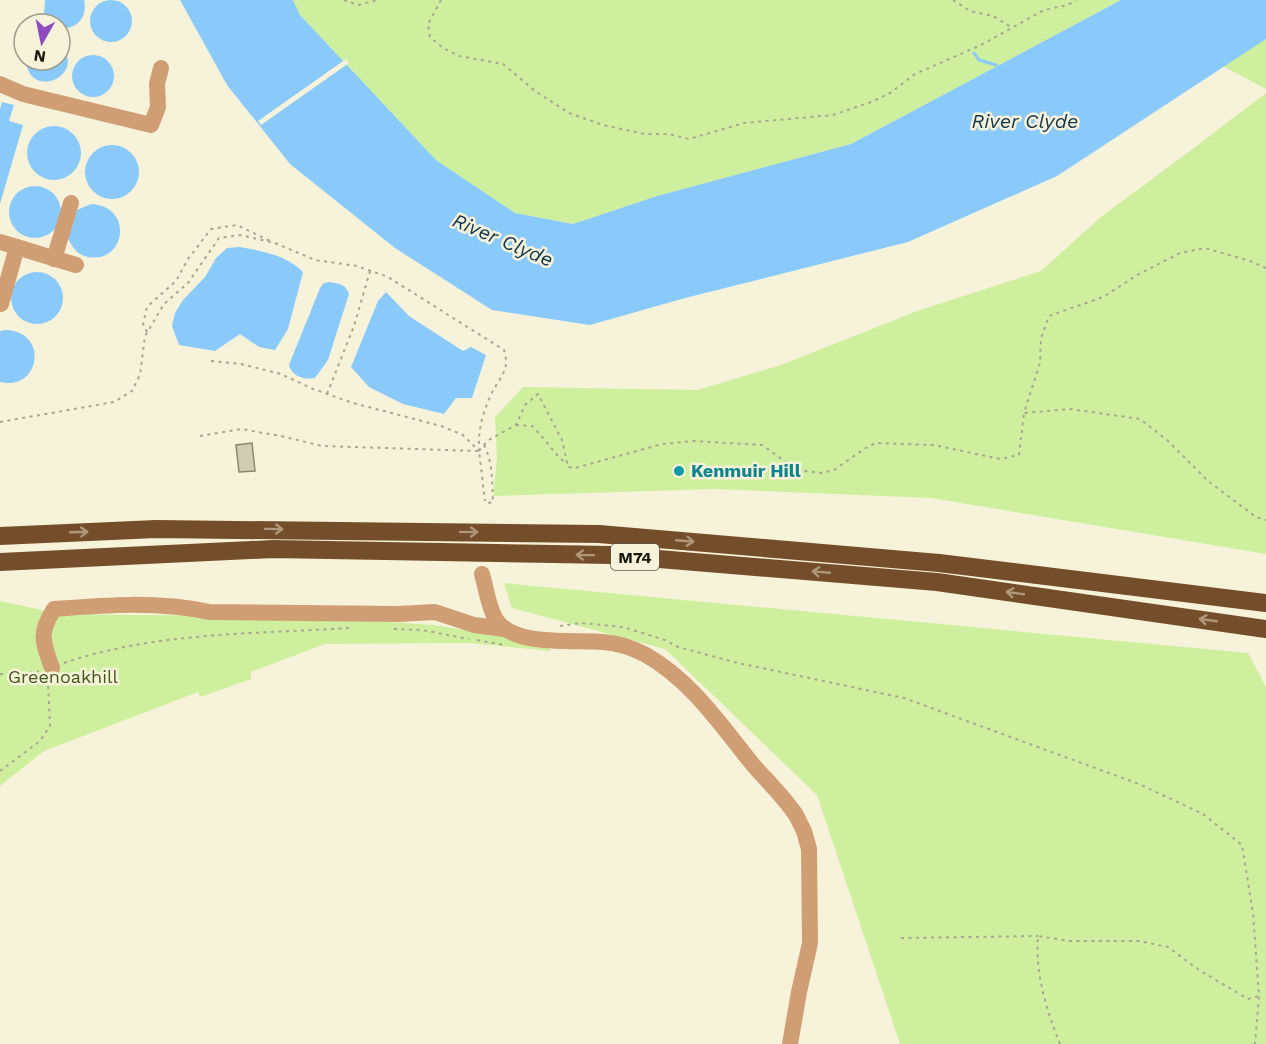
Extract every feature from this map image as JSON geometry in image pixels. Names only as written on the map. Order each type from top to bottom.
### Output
[{"type":"highway","name":"M74","points":[[0,534],[179,529],[600,534],[939,563],[1266,603]]},
{"type":"highway","name":"M74","points":[[0,562],[273,549],[611,555],[937,582],[1266,629]]},
{"type":"lane","points":[[0,84],[23,94],[151,125],[158,107],[157,84],[161,68]]},
{"type":"lane","points":[[54,259],[71,203]]},
{"type":"lane","points":[[0,242],[76,265]]},
{"type":"lane","points":[[1,304],[17,247]]},
{"type":"lane","points":[[482,574],[496,619],[507,637]]},
{"type":"lane","points":[[50,668],[43,642],[45,623],[54,609],[106,604],[181,606],[209,612],[398,614],[435,612],[507,637],[614,643],[628,646],[648,656],[676,677],[713,713],[792,809],[804,831],[809,849],[810,931],[806,967],[790,1044]]},
{"type":"path","points":[[344,0],[358,5],[378,0]]},
{"type":"path","points":[[441,0],[428,24],[430,37],[443,48],[459,56],[503,64],[535,91],[569,113],[603,125],[645,134],[669,134],[689,139],[744,123],[833,115],[890,93],[915,74],[981,45],[1044,10],[1068,5],[1076,0]]},
{"type":"path","points":[[953,0],[970,11],[993,16],[1013,28]]},
{"type":"path","points":[[147,332],[143,324],[147,307],[176,281],[188,259],[211,229],[237,225],[315,260],[357,266],[388,277],[504,350],[507,360],[505,371],[490,396],[478,431],[486,502],[493,502],[492,475],[488,452],[484,445]]},
{"type":"path","points":[[0,422],[114,402],[132,391],[140,375],[147,332],[164,304],[188,283],[219,238],[240,235],[275,243]]},
{"type":"path","points":[[479,451],[487,441],[516,425],[532,426],[544,437],[556,456],[568,467],[575,468],[662,444],[693,441],[762,445],[797,470],[821,473],[834,470],[875,443],[934,446],[1000,459],[1019,455],[1024,413],[1040,363],[1041,338],[1049,316],[1103,297],[1139,274],[1180,253],[1205,248],[1266,268]]},
{"type":"path","points":[[327,394],[354,326],[370,271]]},
{"type":"path","points":[[212,361],[241,364],[281,374],[327,394],[441,426],[463,435],[479,451]]},
{"type":"path","points":[[516,425],[525,405],[538,394],[562,440],[567,464]]},
{"type":"path","points":[[1024,413],[1070,409],[1140,419],[1167,440],[1208,481],[1256,517],[1266,520]]},
{"type":"path","points":[[200,436],[241,429],[322,446],[479,451]]},
{"type":"path","points":[[0,674],[29,673],[95,653],[154,642],[234,634],[353,628]]},
{"type":"path","points":[[387,628],[507,637]]},
{"type":"path","points":[[678,647],[738,663],[904,699],[1139,784],[1203,814],[1242,845],[1253,912],[1259,996],[1255,1044]]},
{"type":"path","points":[[0,771],[40,741],[50,726],[50,668]]},
{"type":"path","points":[[901,938],[1038,936],[1069,941],[1139,940],[1167,947],[1198,970],[1248,999],[1259,996]]},
{"type":"path","points":[[1038,936],[1036,955],[1046,1009],[1060,1044]]},
{"type":"green space","points":[[293,0],[1121,0],[851,144],[657,196],[573,224],[515,213],[436,160],[300,15]]},
{"type":"green space","points":[[1266,39],[1266,89],[1223,66]]},
{"type":"green space","points":[[1266,93],[1266,554],[931,498],[715,489],[493,496],[497,459],[495,417],[523,387],[698,390],[781,365],[920,310],[1041,271],[1102,216]]},
{"type":"green space","points":[[504,583],[1248,653],[1266,687],[1266,1044],[900,1044],[817,795],[665,649],[512,608]]},
{"type":"green space","name":"Greenoakhill","points":[[0,601],[60,614],[312,617],[433,625],[550,643],[550,651],[469,643],[325,644],[251,672],[251,679],[200,697],[198,692],[44,751],[0,786]]},
{"type":"water","points":[[45,0],[84,0],[83,17],[72,27],[72,12],[44,12]]},
{"type":"water","points":[[111,0],[126,6],[132,21],[126,36],[111,42],[96,36],[90,21],[96,6]]},
{"type":"water","name":"River Clyde","points":[[180,0],[293,0],[300,15],[436,160],[515,213],[573,224],[657,196],[851,144],[1121,0],[1266,0],[1266,39],[1057,176],[908,242],[685,298],[590,325],[492,310],[395,248],[290,164],[227,85]]},
{"type":"water","points":[[93,55],[108,61],[114,76],[108,91],[93,97],[78,91],[72,76],[78,61]]},
{"type":"water","points":[[64,72],[55,80],[46,82],[37,80],[30,73]]},
{"type":"water","points":[[2,102],[14,105],[9,121],[23,125],[0,204],[0,109]]},
{"type":"water","points":[[54,126],[64,128],[73,134],[79,143],[81,153],[79,163],[73,172],[64,178],[54,180],[44,178],[35,172],[29,163],[27,153],[29,143],[35,134],[44,128]]},
{"type":"water","points":[[112,145],[122,147],[131,153],[137,162],[139,172],[137,182],[131,191],[122,197],[112,199],[102,197],[93,191],[87,182],[85,172],[87,162],[93,153],[102,147]]},
{"type":"water","points":[[30,186],[40,186],[54,193],[61,212],[54,231],[40,238],[30,238],[20,234],[13,227],[9,217],[9,207],[13,197],[20,190]]},
{"type":"water","points":[[91,204],[105,207],[114,214],[119,223],[120,234],[117,244],[111,252],[101,257],[81,255],[73,248],[68,238],[77,210]]},
{"type":"water","points":[[240,247],[265,252],[289,261],[303,272],[288,329],[275,350],[259,347],[240,334],[215,351],[179,345],[172,326],[175,313],[183,300],[205,277],[216,258],[227,248]]},
{"type":"water","points":[[32,272],[42,272],[56,279],[63,298],[56,317],[42,324],[32,324],[22,320],[15,313],[11,303],[11,293],[15,283],[22,276]]},
{"type":"water","points":[[330,282],[344,286],[349,294],[328,360],[315,378],[303,378],[296,375],[289,365],[320,288],[324,283]]},
{"type":"water","points":[[386,292],[409,316],[463,351],[471,347],[486,355],[472,398],[456,398],[444,414],[403,404],[369,387],[351,367],[378,301]]},
{"type":"water","points":[[0,331],[19,333],[29,340],[34,350],[31,370],[24,378],[14,383],[0,382]]},
{"type":"pier","points":[[346,59],[349,63],[261,125],[258,121]]},
{"type":"building","points":[[252,443],[255,471],[239,472],[236,445]]},
{"type":"waterway","points":[[974,53],[979,60],[996,65]]},
{"type":"place","name":"Kenmuir Hill","points":[[679,471]]}]
